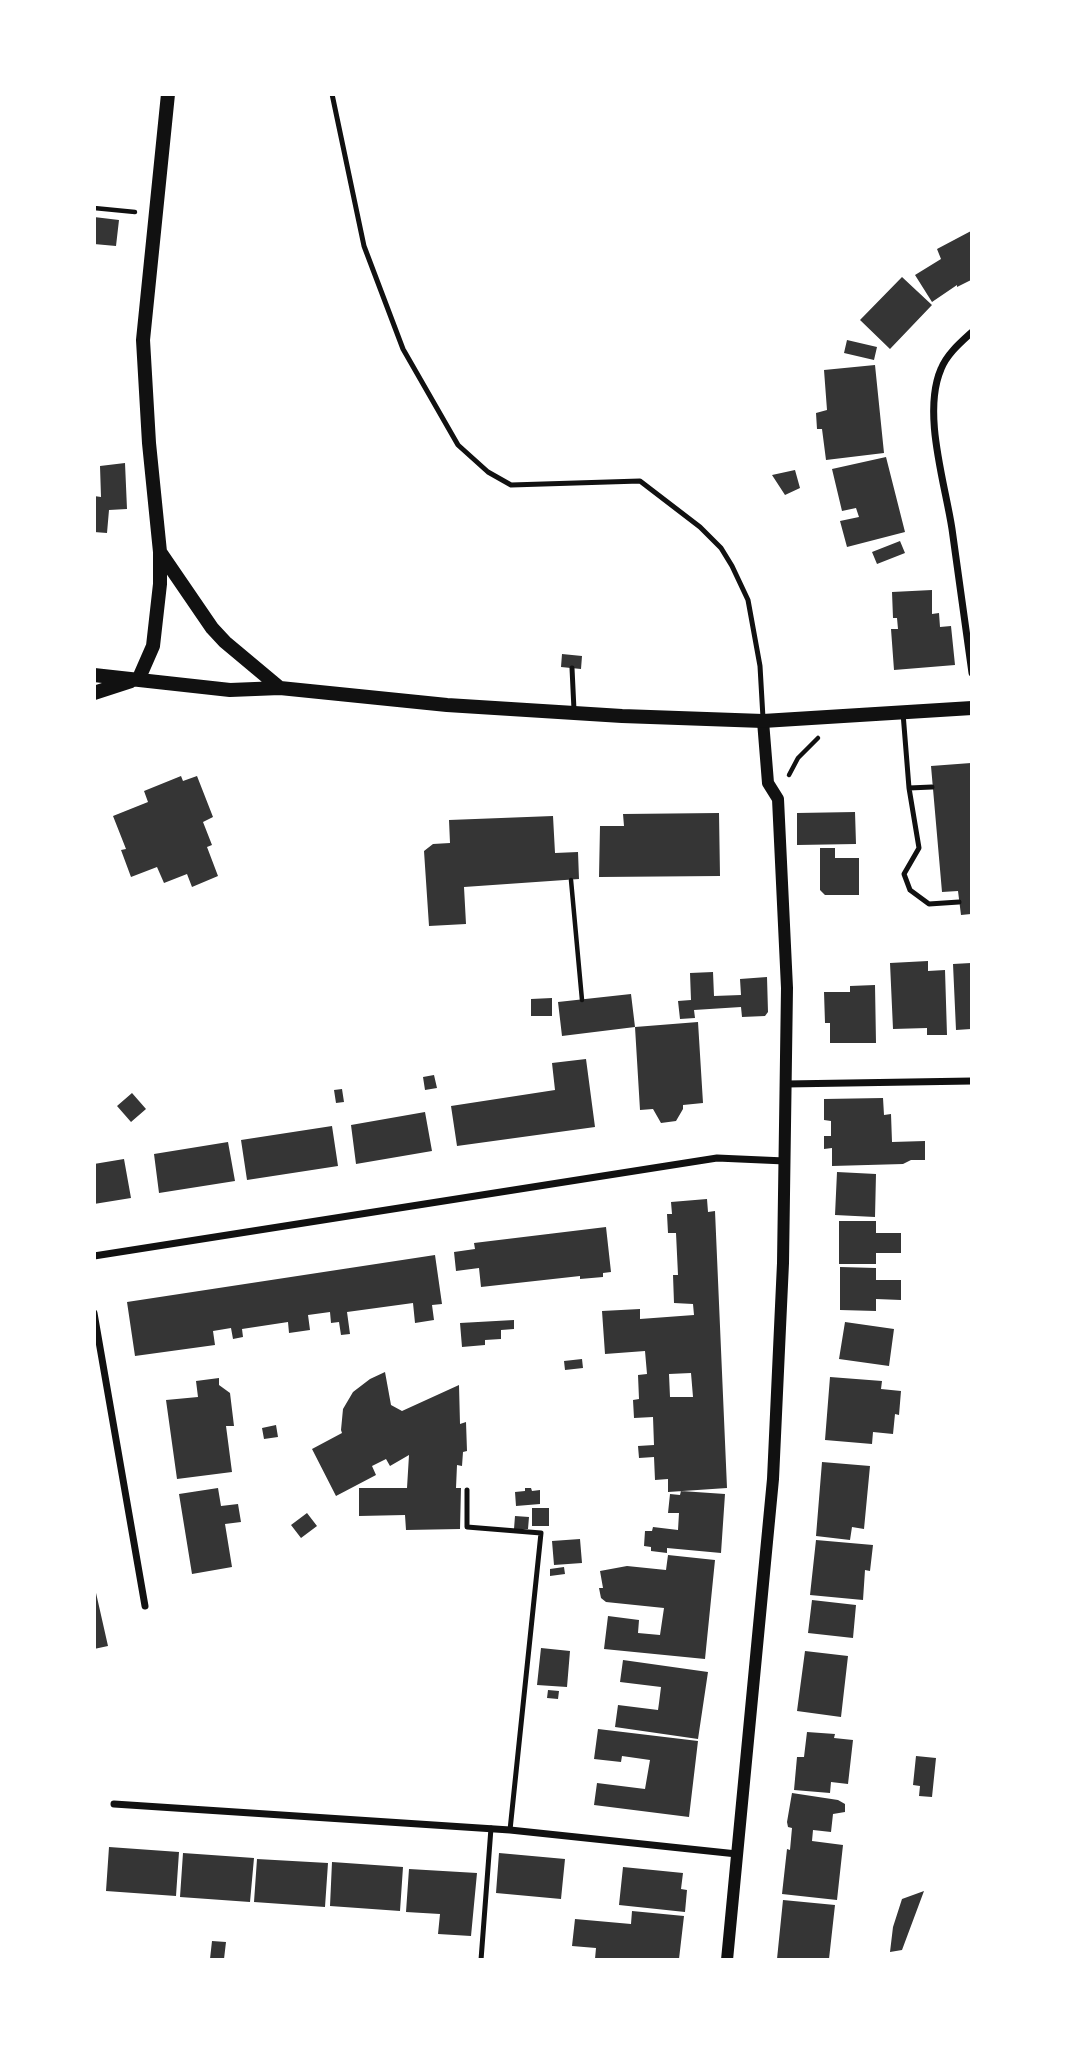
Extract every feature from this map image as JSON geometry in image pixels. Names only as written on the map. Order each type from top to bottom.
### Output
[{"type":"main road","points":[[94,693],[139,678],[156,633],[160,552],[149,443],[143,340],[168,94]]},
{"type":"main road","points":[[160,552],[212,628],[280,688]]},
{"type":"main road","points":[[94,675],[230,690],[280,688],[447,705],[763,721],[971,708]]},
{"type":"street","points":[[971,332],[951,351],[940,370],[935,396],[935,436],[951,525],[971,673]]},
{"type":"street","points":[[727,1959],[773,1479],[783,1263],[787,988],[778,799],[768,783],[763,721]]},
{"type":"street","points":[[786,1084],[971,1081]]},
{"type":"street","points":[[94,1256],[717,1158],[785,1161]]},
{"type":"street","points":[[94,1313],[145,1606]]},
{"type":"street","points":[[114,1804],[491,1828],[737,1854]]},
{"type":"lane","points":[[332,94],[365,246],[403,349],[458,445],[488,472],[512,485],[639,481],[700,527],[721,548],[748,600],[760,666],[763,721]]},
{"type":"lane","points":[[572,668],[574,713]]},
{"type":"lane","points":[[903,712],[909,788],[919,848],[904,874],[910,890],[929,904],[960,902]]},
{"type":"lane","points":[[909,788],[932,787]]},
{"type":"lane","points":[[467,1490],[467,1527],[541,1533],[510,1830]]},
{"type":"lane","points":[[481,1959],[491,1828]]},
{"type":"path","points":[[94,208],[120,210]]},
{"type":"path","points":[[791,771],[798,758],[815,743],[834,718]]},
{"type":"path","points":[[571,880],[582,1000]]},
{"type":"building","points":[[94,217],[119,220],[116,246],[94,244]]},
{"type":"building","points":[[971,231],[971,280],[957,285],[932,302],[915,275],[941,259],[937,249]]},
{"type":"building","points":[[902,277],[932,305],[890,349],[860,320]]},
{"type":"building","points":[[847,340],[877,347],[874,360],[844,353]]},
{"type":"building","points":[[875,365],[884,453],[826,460],[822,429],[817,429],[816,413],[827,410],[824,370]]},
{"type":"building","points":[[886,457],[905,532],[847,547],[840,521],[859,517],[856,508],[842,511],[832,469]]},
{"type":"building","points":[[125,463],[127,509],[109,510],[107,533],[94,532],[94,496],[101,497],[100,466]]},
{"type":"building","points":[[795,470],[800,488],[785,495],[772,475]]},
{"type":"building","points":[[900,541],[905,553],[877,564],[872,552]]},
{"type":"building","points":[[932,590],[932,614],[939,613],[940,627],[951,626],[955,665],[894,670],[891,629],[898,629],[897,618],[893,618],[892,592]]},
{"type":"building","points":[[562,654],[582,656],[581,669],[561,667]]},
{"type":"building","points":[[971,763],[971,914],[961,915],[958,891],[942,892],[931,766]]},
{"type":"building","points":[[181,776],[183,781],[197,776],[213,817],[203,822],[212,845],[207,847],[218,876],[192,887],[187,874],[164,883],[157,867],[131,877],[121,850],[126,849],[113,816],[148,802],[144,791]]},
{"type":"building","points":[[855,812],[856,844],[797,845],[797,813]]},
{"type":"building","points":[[719,813],[720,876],[599,877],[600,826],[624,826],[623,814]]},
{"type":"building","points":[[553,816],[555,853],[578,852],[579,879],[464,887],[466,924],[429,926],[424,851],[433,844],[450,843],[449,820]]},
{"type":"building","points":[[820,848],[835,848],[835,858],[859,858],[859,895],[825,895],[820,890]]},
{"type":"building","points":[[928,961],[928,971],[945,970],[947,1035],[927,1035],[927,1028],[893,1029],[890,963]]},
{"type":"building","points":[[971,963],[971,1029],[956,1030],[953,964]]},
{"type":"building","points":[[713,972],[714,996],[741,995],[740,979],[767,977],[768,1012],[765,1016],[742,1017],[741,1007],[694,1010],[695,1018],[680,1019],[678,1001],[691,1000],[690,973]]},
{"type":"building","points":[[875,985],[876,1043],[830,1043],[830,1023],[825,1023],[824,992],[850,992],[850,986]]},
{"type":"building","points":[[631,994],[635,1027],[562,1036],[558,1002]]},
{"type":"building","points":[[552,998],[552,1016],[531,1016],[531,999]]},
{"type":"building","points":[[698,1022],[703,1103],[683,1105],[676,1121],[661,1123],[653,1109],[640,1110],[635,1027]]},
{"type":"building","points":[[586,1059],[595,1127],[457,1146],[451,1106],[555,1090],[552,1063]]},
{"type":"building","points":[[434,1075],[437,1088],[425,1090],[423,1077]]},
{"type":"building","points":[[342,1089],[344,1102],[336,1103],[334,1090]]},
{"type":"building","points":[[132,1093],[146,1109],[131,1122],[117,1106]]},
{"type":"building","points":[[883,1098],[884,1115],[891,1114],[892,1142],[925,1141],[925,1160],[911,1160],[903,1164],[832,1166],[832,1148],[824,1149],[824,1136],[831,1136],[831,1121],[824,1120],[824,1099]]},
{"type":"building","points":[[425,1112],[432,1151],[356,1164],[351,1125]]},
{"type":"building","points":[[332,1126],[338,1166],[247,1180],[241,1140]]},
{"type":"building","points":[[228,1142],[235,1181],[159,1193],[154,1154]]},
{"type":"building","points":[[124,1159],[131,1198],[94,1204],[94,1164]]},
{"type":"building","points":[[837,1172],[876,1174],[875,1217],[835,1215]]},
{"type":"building","points":[[707,1199],[708,1212],[715,1211],[727,1488],[668,1492],[668,1479],[655,1480],[654,1457],[639,1458],[638,1446],[654,1445],[653,1417],[634,1418],[633,1400],[639,1399],[638,1375],[647,1374],[645,1351],[605,1354],[602,1311],[640,1309],[640,1319],[694,1315],[693,1304],[674,1303],[673,1275],[678,1275],[676,1233],[668,1233],[667,1214],[672,1214],[671,1202]],"holes":[[[691,1373],[693,1397],[670,1397],[669,1374]]]},
{"type":"building","points":[[839,1221],[876,1221],[876,1233],[901,1233],[901,1253],[876,1253],[876,1264],[839,1264]]},
{"type":"building","points":[[606,1227],[611,1272],[603,1273],[603,1277],[580,1279],[580,1276],[481,1287],[479,1268],[456,1271],[454,1252],[475,1249],[474,1243]]},
{"type":"building","points":[[435,1255],[442,1304],[432,1305],[434,1320],[415,1323],[413,1303],[347,1312],[350,1334],[341,1335],[339,1322],[331,1323],[330,1312],[308,1315],[310,1330],[289,1333],[288,1322],[242,1329],[243,1337],[233,1339],[231,1328],[213,1331],[215,1345],[135,1356],[127,1302]]},
{"type":"building","points":[[840,1267],[876,1268],[876,1280],[901,1280],[901,1300],[876,1299],[876,1311],[840,1310]]},
{"type":"building","points":[[514,1320],[514,1329],[501,1330],[501,1339],[485,1340],[485,1345],[462,1347],[460,1323]]},
{"type":"building","points":[[845,1322],[894,1329],[889,1366],[839,1359]]},
{"type":"building","points":[[582,1359],[583,1368],[565,1370],[564,1361]]},
{"type":"building","points":[[385,1372],[391,1405],[402,1411],[459,1385],[460,1424],[466,1422],[467,1451],[463,1452],[462,1466],[457,1465],[456,1488],[461,1488],[460,1529],[406,1530],[405,1515],[359,1516],[359,1488],[407,1488],[409,1455],[390,1466],[386,1459],[372,1466],[376,1475],[336,1496],[312,1449],[342,1433],[343,1409],[353,1392]]},
{"type":"building","points":[[830,1377],[882,1381],[881,1389],[901,1391],[899,1415],[895,1414],[893,1434],[873,1432],[872,1444],[825,1440]]},
{"type":"building","points":[[219,1378],[219,1385],[230,1393],[234,1426],[226,1426],[232,1472],[177,1479],[166,1400],[198,1397],[196,1381]]},
{"type":"building","points":[[276,1425],[278,1437],[264,1439],[262,1428]]},
{"type":"building","points":[[822,1462],[870,1466],[864,1529],[852,1527],[850,1540],[816,1536]]},
{"type":"building","points":[[218,1488],[221,1506],[238,1504],[241,1522],[225,1524],[232,1567],[192,1574],[179,1494]]},
{"type":"building","points":[[525,1488],[540,1490],[540,1504],[516,1506],[515,1492],[525,1491]]},
{"type":"building","points":[[681,1491],[725,1494],[721,1553],[667,1548],[667,1553],[651,1551],[651,1547],[644,1546],[645,1531],[652,1531],[653,1527],[678,1530],[679,1513],[668,1513],[670,1494],[680,1495]]},
{"type":"building","points":[[532,1508],[549,1508],[549,1526],[532,1526]]},
{"type":"building","points":[[307,1513],[317,1526],[301,1538],[291,1525]]},
{"type":"building","points":[[515,1516],[529,1517],[528,1529],[514,1529]]},
{"type":"building","points":[[580,1539],[582,1563],[554,1565],[552,1541]]},
{"type":"building","points":[[816,1540],[873,1545],[870,1571],[865,1570],[863,1600],[810,1595]]},
{"type":"building","points":[[668,1555],[715,1560],[705,1659],[604,1649],[608,1616],[639,1620],[638,1633],[660,1635],[664,1608],[606,1602],[601,1598],[599,1588],[603,1588],[600,1571],[627,1566],[666,1570]]},
{"type":"building","points":[[564,1567],[565,1574],[550,1576],[550,1569]]},
{"type":"building","points":[[94,1584],[108,1646],[94,1649]]},
{"type":"building","points":[[812,1600],[856,1605],[853,1638],[808,1633]]},
{"type":"building","points":[[541,1648],[570,1651],[567,1687],[537,1685]]},
{"type":"building","points":[[805,1651],[848,1656],[841,1717],[797,1711]]},
{"type":"building","points":[[623,1660],[708,1672],[698,1739],[615,1727],[618,1705],[658,1710],[661,1687],[620,1682]]},
{"type":"building","points":[[548,1690],[559,1691],[558,1699],[547,1698]]},
{"type":"building","points":[[598,1729],[698,1741],[689,1817],[594,1805],[597,1783],[645,1789],[650,1760],[622,1756],[621,1762],[594,1759]]},
{"type":"building","points":[[807,1732],[835,1734],[834,1738],[853,1740],[848,1784],[831,1782],[830,1793],[794,1790],[797,1757],[804,1757]]},
{"type":"building","points":[[916,1756],[936,1758],[932,1797],[919,1796],[920,1786],[913,1785]]},
{"type":"building","points":[[792,1793],[838,1800],[845,1804],[845,1812],[833,1814],[831,1832],[813,1830],[812,1841],[843,1845],[837,1900],[782,1894],[787,1849],[790,1850],[792,1828],[788,1827],[787,1822]]},
{"type":"building","points":[[109,1847],[179,1852],[176,1896],[106,1891]]},
{"type":"building","points":[[183,1853],[254,1858],[250,1902],[180,1897]]},
{"type":"building","points":[[499,1853],[565,1859],[561,1899],[496,1893]]},
{"type":"building","points":[[257,1859],[328,1863],[325,1907],[254,1902]]},
{"type":"building","points":[[332,1862],[403,1867],[400,1911],[330,1906]]},
{"type":"building","points":[[623,1867],[683,1873],[681,1889],[687,1890],[685,1912],[619,1905]]},
{"type":"building","points":[[409,1869],[477,1873],[471,1936],[438,1934],[440,1914],[406,1912]]},
{"type":"building","points":[[924,1891],[902,1950],[890,1952],[893,1927],[902,1899]]},
{"type":"building","points":[[783,1900],[835,1905],[829,1959],[777,1959]]},
{"type":"building","points":[[632,1911],[684,1916],[679,1959],[595,1959],[596,1948],[572,1946],[575,1919],[631,1924]]},
{"type":"building","points":[[212,1941],[226,1942],[224,1959],[210,1959]]}]
